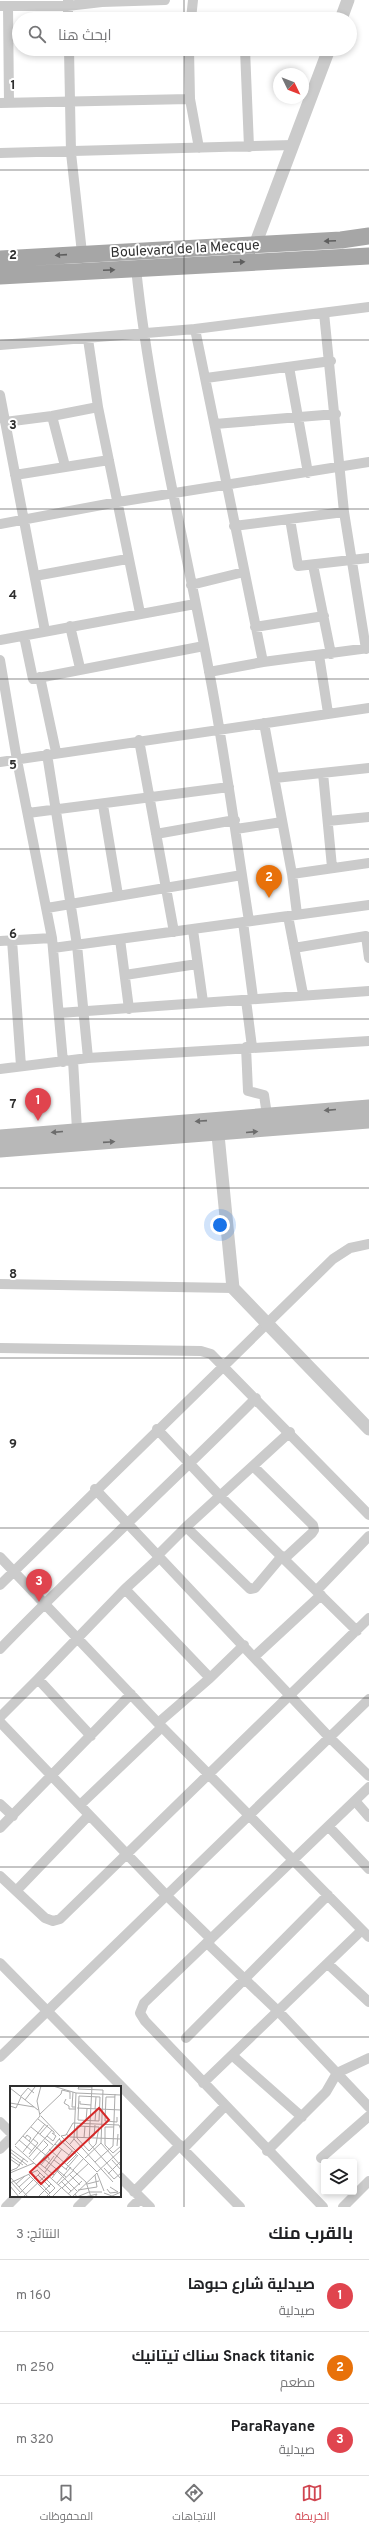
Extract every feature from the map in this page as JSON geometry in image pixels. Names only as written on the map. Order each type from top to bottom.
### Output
[{"type":"main road","name":"Boulevard de la Mecque","points":[[0,259],[82,253],[255,245],[369,236]]},
{"type":"main road","name":"Boulevard de la Mecque","points":[[0,276],[369,256]]},
{"type":"main road","points":[[0,1137],[369,1107]]},
{"type":"main road","points":[[0,1150],[218,1135],[369,1122]]},
{"type":"street","points":[[165,0],[4,6],[5,103],[190,99]]},
{"type":"street","points":[[192,12],[193,0]]},
{"type":"street","points":[[344,12],[348,0]]},
{"type":"street","points":[[69,56],[68,101],[71,153],[82,253]]},
{"type":"street","points":[[190,56],[190,99],[199,148]]},
{"type":"street","points":[[245,56],[249,147]]},
{"type":"street","points":[[255,245],[327,56]]},
{"type":"street","points":[[0,153],[71,153],[293,146]]},
{"type":"street","points":[[136,268],[143,334],[171,493],[192,585],[209,672],[229,787],[242,875],[250,999],[248,1091],[264,1095],[267,1115]]},
{"type":"street","points":[[0,345],[88,339],[195,329],[369,307]]},
{"type":"street","points":[[209,672],[263,662],[368,649],[344,512],[338,466],[336,414],[324,313]]},
{"type":"street","points":[[195,329],[206,378],[234,526],[263,662]]},
{"type":"street","points":[[88,339],[98,407],[118,502],[127,558],[140,613]]},
{"type":"street","points":[[206,378],[330,361]]},
{"type":"street","points":[[289,367],[308,473]]},
{"type":"street","points":[[0,395],[45,630]]},
{"type":"street","points":[[5,422],[52,416],[98,407]]},
{"type":"street","points":[[214,424],[336,414]]},
{"type":"street","points":[[52,416],[64,466]]},
{"type":"street","points":[[15,475],[109,460]]},
{"type":"street","points":[[0,524],[23,518],[171,493],[308,473],[338,466],[369,462]]},
{"type":"street","points":[[234,526],[344,512]]},
{"type":"street","points":[[290,519],[298,566],[369,558]]},
{"type":"street","points":[[35,576],[127,558]]},
{"type":"street","points":[[313,565],[331,654]]},
{"type":"street","points":[[192,585],[244,572]]},
{"type":"street","points":[[0,640],[24,636],[45,630],[195,604]]},
{"type":"street","points":[[255,627],[324,616]]},
{"type":"street","points":[[70,626],[80,668]]},
{"type":"street","points":[[24,636],[33,679],[80,668],[204,646]]},
{"type":"street","points":[[319,655],[328,713]]},
{"type":"street","points":[[0,660],[16,760],[28,813],[52,938],[63,1062]]},
{"type":"street","points":[[40,677],[52,753],[56,809],[77,945],[88,1058]]},
{"type":"street","points":[[0,762],[139,740],[369,708]]},
{"type":"street","points":[[264,722],[292,874],[294,948],[303,994]]},
{"type":"street","points":[[139,740],[174,932]]},
{"type":"street","points":[[275,778],[369,768]]},
{"type":"street","points":[[323,773],[332,867]]},
{"type":"street","points":[[28,813],[103,805],[229,787]]},
{"type":"street","points":[[103,805],[118,895]]},
{"type":"street","points":[[328,821],[369,817]]},
{"type":"street","points":[[156,834],[235,825],[282,822]]},
{"type":"street","points":[[292,874],[332,867],[369,863]]},
{"type":"street","points":[[47,908],[242,875]]},
{"type":"street","points":[[53,948],[369,905]]},
{"type":"street","points":[[193,930],[203,1002]]},
{"type":"street","points":[[294,948],[368,936],[369,958]]},
{"type":"street","points":[[0,941],[52,938]]},
{"type":"street","points":[[120,939],[129,1009]]},
{"type":"street","points":[[12,940],[21,1066]]},
{"type":"street","points":[[125,975],[197,964]]},
{"type":"street","points":[[59,1013],[129,1009],[303,994],[369,991]]},
{"type":"street","points":[[0,1069],[88,1058],[249,1047],[369,1041]]},
{"type":"street","points":[[74,1060],[77,1130]]},
{"type":"street","points":[[218,1135],[233,1288],[267,1325],[369,1429]]},
{"type":"street","points":[[0,1584],[157,1429],[267,1325],[338,1255],[350,1248],[369,1244]]},
{"type":"street","points":[[0,1284],[233,1288]]},
{"type":"street","points":[[0,1348],[201,1351],[211,1354],[290,1432],[369,1515]]},
{"type":"street","points":[[0,1649],[126,1524],[192,1464],[256,1398]]},
{"type":"street","points":[[157,1429],[192,1464],[220,1496],[357,1631]]},
{"type":"street","points":[[0,1717],[38,1680],[186,1527],[290,1432]]},
{"type":"street","points":[[186,1527],[250,1589],[254,1588],[283,1557],[314,1530],[313,1525],[253,1466]]},
{"type":"street","points":[[95,1490],[126,1524],[159,1556],[255,1656],[288,1694],[330,1738],[369,1776]]},
{"type":"street","points":[[255,1656],[319,1592],[369,1536]]},
{"type":"street","points":[[0,1557],[78,1637],[160,1725],[209,1772],[366,1933],[328,1964],[204,2083]]},
{"type":"street","points":[[125,1589],[210,1678]]},
{"type":"street","points":[[0,1876],[45,1918],[56,1921],[288,1694],[357,1631],[369,1618]]},
{"type":"street","points":[[80,1805],[160,1725],[244,1645]]},
{"type":"street","points":[[38,1680],[92,1736]]},
{"type":"street","points":[[0,1828],[92,1736],[131,1694]]},
{"type":"street","points":[[0,2057],[251,1816],[369,1699]]},
{"type":"street","points":[[0,1722],[127,1853],[244,1979],[279,2012],[369,2107]]},
{"type":"street","points":[[323,2207],[267,2151],[145,2021],[140,2013],[144,2003],[356,1802],[369,1787]]},
{"type":"street","points":[[356,1802],[369,1817]]},
{"type":"street","points":[[0,1804],[13,1816]]},
{"type":"street","points":[[16,1890],[89,1815]]},
{"type":"street","points":[[328,1827],[369,1869]]},
{"type":"street","points":[[186,2038],[328,1895]]},
{"type":"street","points":[[0,1963],[121,2086]]},
{"type":"street","points":[[328,1964],[369,2002]]},
{"type":"street","points":[[233,2056],[302,2117]]},
{"type":"street","points":[[267,2151],[326,2092],[337,2073],[369,2058]]},
{"type":"street","points":[[121,2086],[240,2207]]},
{"type":"street","points":[[132,2207],[138,2195],[181,2147],[225,2106]]},
{"type":"street","points":[[322,2158],[369,2116]]},
{"type":"street","points":[[0,2122],[10,2132]]},
{"type":"street","points":[[0,2149],[10,2139]]},
{"type":"street","points":[[121,2178],[150,2207]]},
{"type":"street","points":[[343,2207],[369,2181]]},
{"type":"street","points":[[6,2207],[17,2197]]},
{"type":"street","points":[[78,2207],[88,2197]]},
{"type":"place","name":"Snack titanic سناك تيتانيك","points":[[269,898]]},
{"type":"place","name":"صيدلية شارع حبوها","points":[[38,1121]]},
{"type":"place","name":"ParaRayane","points":[[39,1602]]}]
